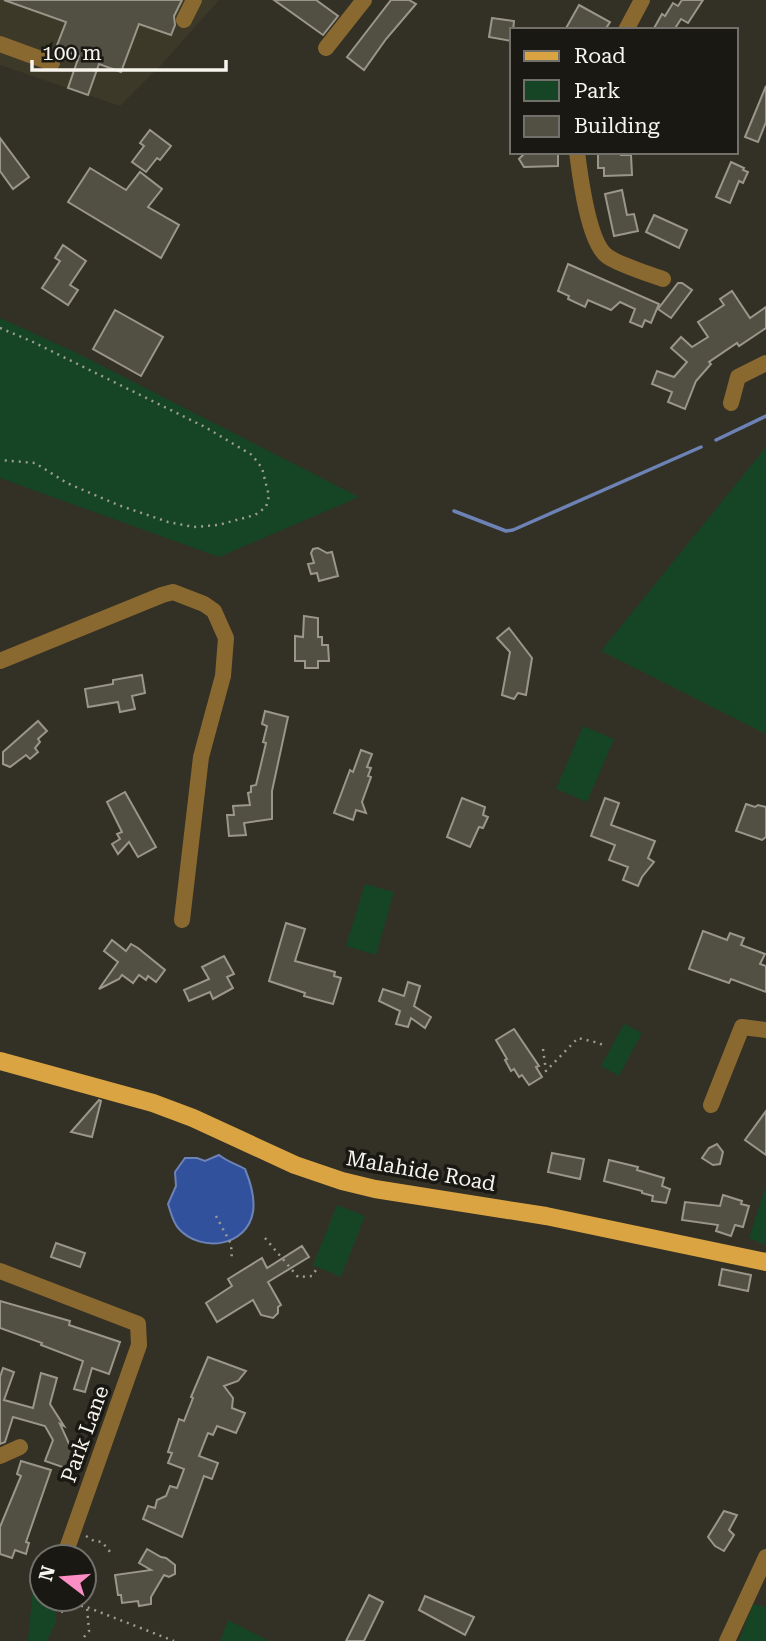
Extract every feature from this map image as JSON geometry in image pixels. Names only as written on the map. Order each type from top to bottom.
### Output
[{"type":"main road","name":"Malahide Road","points":[[0,1061],[153,1103],[193,1118],[295,1165],[342,1181],[375,1189],[546,1216],[766,1262]]},
{"type":"street","points":[[184,20],[194,0]]},
{"type":"street","points":[[627,28],[642,0]]},
{"type":"street","points":[[326,48],[362,1]]},
{"type":"street","points":[[0,44],[52,63]]},
{"type":"street","points":[[577,154],[581,185],[594,236],[606,256],[663,279]]},
{"type":"street","points":[[731,403],[738,377],[766,363]]},
{"type":"street","points":[[0,661],[173,592],[205,604],[214,611],[226,638],[223,676],[201,757],[182,920]]},
{"type":"street","points":[[711,1105],[742,1027],[766,1030]]},
{"type":"street","name":"Park Lane","points":[[0,1271],[138,1324],[139,1345],[68,1543]]},
{"type":"street","points":[[0,1456],[20,1447]]},
{"type":"street","points":[[727,1641],[766,1557]]},
{"type":"path","points":[[0,328],[205,427],[252,455],[262,468],[270,496],[266,507],[255,515],[218,525],[194,527],[168,522],[118,505],[67,483],[35,463],[0,460]]},
{"type":"path","points":[[543,1049],[546,1070],[578,1038],[606,1047]]},
{"type":"path","points":[[216,1216],[232,1244],[232,1261]]},
{"type":"path","points":[[265,1238],[298,1277],[312,1276],[318,1267]]},
{"type":"path","points":[[72,1532],[102,1542],[111,1553]]},
{"type":"path","points":[[98,1612],[174,1641]]},
{"type":"path","points":[[84,1637],[89,1631],[88,1613]]},
{"type":"path","points":[[88,1618],[94,1613]]},
{"type":"shaded area","points":[[0,0],[219,0],[120,106],[0,65]]},
{"type":"green space","points":[[0,318],[77,353],[359,497],[219,557],[0,478]]},
{"type":"green space","points":[[766,447],[766,734],[601,651]]},
{"type":"green space","points":[[583,726],[614,739],[587,802],[556,789]]},
{"type":"green space","points":[[365,884],[394,892],[376,955],[346,946]]},
{"type":"green space","points":[[624,1024],[642,1033],[619,1076],[601,1066]]},
{"type":"green space","points":[[766,1189],[766,1245],[749,1238]]},
{"type":"green space","points":[[337,1205],[365,1216],[341,1277],[313,1265]]},
{"type":"green space","points":[[753,1604],[766,1607],[766,1641],[739,1641]]},
{"type":"green space","points":[[31,1613],[56,1613],[56,1622],[47,1641],[28,1641]]},
{"type":"green space","points":[[228,1620],[269,1641],[220,1641]]},
{"type":"water","points":[[219,1155],[245,1169],[252,1190],[253,1212],[242,1233],[222,1243],[211,1243],[188,1237],[179,1229],[168,1204],[176,1186],[175,1172],[185,1158],[205,1161]]},
{"type":"building","points":[[4,0],[182,0],[174,16],[175,25],[171,35],[139,24],[121,72],[99,64],[88,95],[68,88],[79,56],[56,48],[66,22]]},
{"type":"building","points":[[274,0],[316,0],[338,16],[323,35]]},
{"type":"building","points":[[391,0],[409,0],[416,4],[364,70],[347,57]]},
{"type":"building","points":[[682,0],[703,0],[688,23],[681,19],[675,28],[654,28],[662,14],[665,16],[673,3],[678,6]]},
{"type":"building","points":[[579,5],[610,22],[606,28],[566,28]]},
{"type":"building","points":[[492,18],[514,21],[513,28],[510,28],[510,41],[489,37]]},
{"type":"building","points":[[766,86],[766,122],[758,142],[745,137]]},
{"type":"building","points":[[150,130],[171,146],[146,172],[132,162],[144,146],[140,143]]},
{"type":"building","points":[[0,138],[29,177],[13,189],[0,171]]},
{"type":"building","points":[[524,154],[558,154],[558,166],[524,167],[519,159]]},
{"type":"building","points":[[598,154],[631,155],[632,175],[604,176],[604,168],[598,168]]},
{"type":"building","points":[[731,162],[748,172],[743,183],[739,181],[730,203],[716,197]]},
{"type":"building","points":[[90,168],[126,190],[140,172],[162,189],[148,207],[179,225],[161,258],[68,202]]},
{"type":"building","points":[[622,190],[627,215],[634,214],[638,231],[614,236],[605,194]]},
{"type":"building","points":[[654,215],[687,230],[679,248],[646,232]]},
{"type":"building","points":[[63,245],[86,261],[70,285],[78,290],[68,305],[42,288],[60,261],[55,258]]},
{"type":"building","points":[[568,264],[659,304],[651,323],[645,320],[642,327],[630,322],[635,309],[620,302],[611,310],[588,300],[585,307],[568,299],[569,296],[558,291]]},
{"type":"building","points":[[678,283],[692,290],[671,318],[658,309]]},
{"type":"building","points":[[732,291],[750,318],[766,307],[766,328],[709,362],[711,364],[696,381],[685,409],[668,402],[672,392],[652,384],[657,371],[674,377],[687,362],[671,348],[681,337],[692,347],[708,337],[698,322],[724,305],[720,299]]},
{"type":"building","points":[[115,310],[163,337],[141,376],[93,349]]},
{"type":"building","points":[[318,548],[327,553],[332,552],[338,576],[319,581],[317,573],[311,574],[308,564],[314,563],[311,553]]},
{"type":"building","points":[[304,616],[318,618],[318,637],[322,637],[322,645],[328,645],[329,661],[318,661],[318,668],[305,668],[305,661],[295,661],[295,636],[303,637]]},
{"type":"building","points":[[509,628],[532,658],[526,695],[518,693],[514,699],[502,695],[510,652],[497,638]]},
{"type":"building","points":[[142,675],[145,693],[132,696],[135,709],[120,712],[118,702],[88,707],[85,689]]},
{"type":"building","points":[[265,711],[288,717],[272,791],[272,819],[244,823],[246,835],[229,836],[227,815],[234,815],[233,806],[250,805],[248,793],[251,792],[251,786],[256,785],[266,743],[263,742],[267,726],[262,724]]},
{"type":"building","points":[[38,721],[47,731],[38,739],[40,742],[35,748],[38,752],[30,759],[26,755],[10,767],[3,764],[3,752]]},
{"type":"building","points":[[361,750],[372,754],[367,767],[371,768],[368,776],[371,777],[362,802],[366,813],[356,810],[353,820],[334,813],[350,770],[353,772]]},
{"type":"building","points":[[125,792],[156,847],[138,857],[129,842],[118,854],[112,844],[120,839],[117,834],[122,832],[107,802]]},
{"type":"building","points":[[462,798],[485,807],[483,815],[488,817],[483,828],[479,827],[470,847],[447,837]]},
{"type":"building","points":[[605,798],[619,803],[611,825],[655,841],[648,858],[654,862],[638,886],[623,880],[628,867],[609,860],[615,845],[591,836]]},
{"type":"building","points":[[746,804],[766,807],[766,837],[762,840],[736,831]]},
{"type":"building","points":[[286,923],[305,929],[295,961],[335,972],[334,976],[341,978],[333,1004],[304,996],[305,993],[269,981]]},
{"type":"building","points":[[703,931],[727,940],[730,933],[744,938],[741,945],[765,954],[760,964],[766,966],[766,992],[731,979],[729,983],[689,969]]},
{"type":"building","points":[[112,940],[126,951],[131,944],[165,970],[156,982],[148,976],[146,980],[139,975],[133,983],[122,975],[99,989],[118,962],[104,951]]},
{"type":"building","points":[[224,956],[234,974],[227,977],[233,988],[213,999],[210,992],[189,1001],[184,990],[209,979],[202,967]]},
{"type":"building","points":[[408,982],[420,986],[414,1006],[431,1017],[425,1028],[411,1018],[408,1027],[396,1024],[400,1011],[379,1001],[383,989],[404,996]]},
{"type":"building","points":[[514,1029],[539,1066],[536,1067],[542,1077],[529,1085],[522,1075],[519,1077],[514,1069],[511,1071],[496,1040]]},
{"type":"building","points":[[99,1100],[101,1101],[92,1137],[71,1132]]},
{"type":"building","points":[[766,1111],[766,1155],[745,1140]]},
{"type":"building","points":[[717,1144],[723,1152],[720,1164],[713,1165],[702,1158],[709,1148]]},
{"type":"building","points":[[552,1153],[584,1159],[580,1179],[548,1172]]},
{"type":"building","points":[[609,1160],[638,1167],[637,1170],[664,1178],[662,1186],[670,1189],[666,1203],[652,1201],[653,1196],[642,1191],[604,1181]]},
{"type":"building","points":[[723,1195],[749,1206],[743,1227],[735,1225],[731,1236],[716,1231],[718,1225],[682,1220],[685,1202],[720,1206]]},
{"type":"building","points":[[56,1243],[85,1253],[80,1267],[51,1257]]},
{"type":"building","points":[[302,1246],[309,1257],[268,1282],[281,1305],[273,1318],[261,1315],[253,1300],[217,1322],[206,1303],[232,1286],[228,1279],[262,1258],[267,1268]]},
{"type":"building","points":[[722,1269],[751,1275],[748,1291],[719,1285]]},
{"type":"building","points":[[0,1301],[70,1321],[69,1325],[120,1342],[109,1374],[92,1368],[85,1392],[74,1389],[83,1361],[0,1328]]},
{"type":"building","points":[[208,1357],[246,1371],[238,1381],[224,1386],[233,1398],[232,1408],[245,1413],[236,1433],[217,1426],[213,1435],[208,1433],[199,1456],[218,1463],[212,1479],[204,1476],[182,1537],[143,1519],[148,1506],[155,1508],[157,1500],[166,1496],[170,1486],[177,1488],[184,1469],[168,1463],[172,1453],[168,1452],[179,1419],[184,1421]]},
{"type":"building","points":[[3,1368],[14,1372],[4,1400],[33,1408],[41,1373],[57,1378],[50,1404],[64,1426],[60,1424],[77,1461],[74,1471],[45,1461],[53,1440],[45,1426],[13,1417],[5,1442],[0,1444],[0,1377]]},
{"type":"building","points":[[21,1461],[51,1470],[26,1542],[29,1543],[26,1554],[15,1550],[12,1558],[0,1554],[0,1527],[21,1476],[17,1474]]},
{"type":"building","points":[[724,1511],[737,1515],[729,1530],[734,1535],[724,1551],[715,1546],[708,1537]]},
{"type":"building","points":[[147,1549],[175,1565],[175,1574],[169,1577],[164,1575],[151,1597],[151,1604],[139,1606],[138,1601],[122,1603],[115,1575],[151,1570],[139,1563]]},
{"type":"building","points":[[369,1595],[383,1602],[364,1641],[346,1641]]},
{"type":"building","points":[[425,1596],[474,1617],[465,1635],[419,1610]]},
{"type":"waterway","points":[[716,440],[766,416]]},
{"type":"waterway","points":[[454,511],[506,531],[513,530],[701,447]]}]
